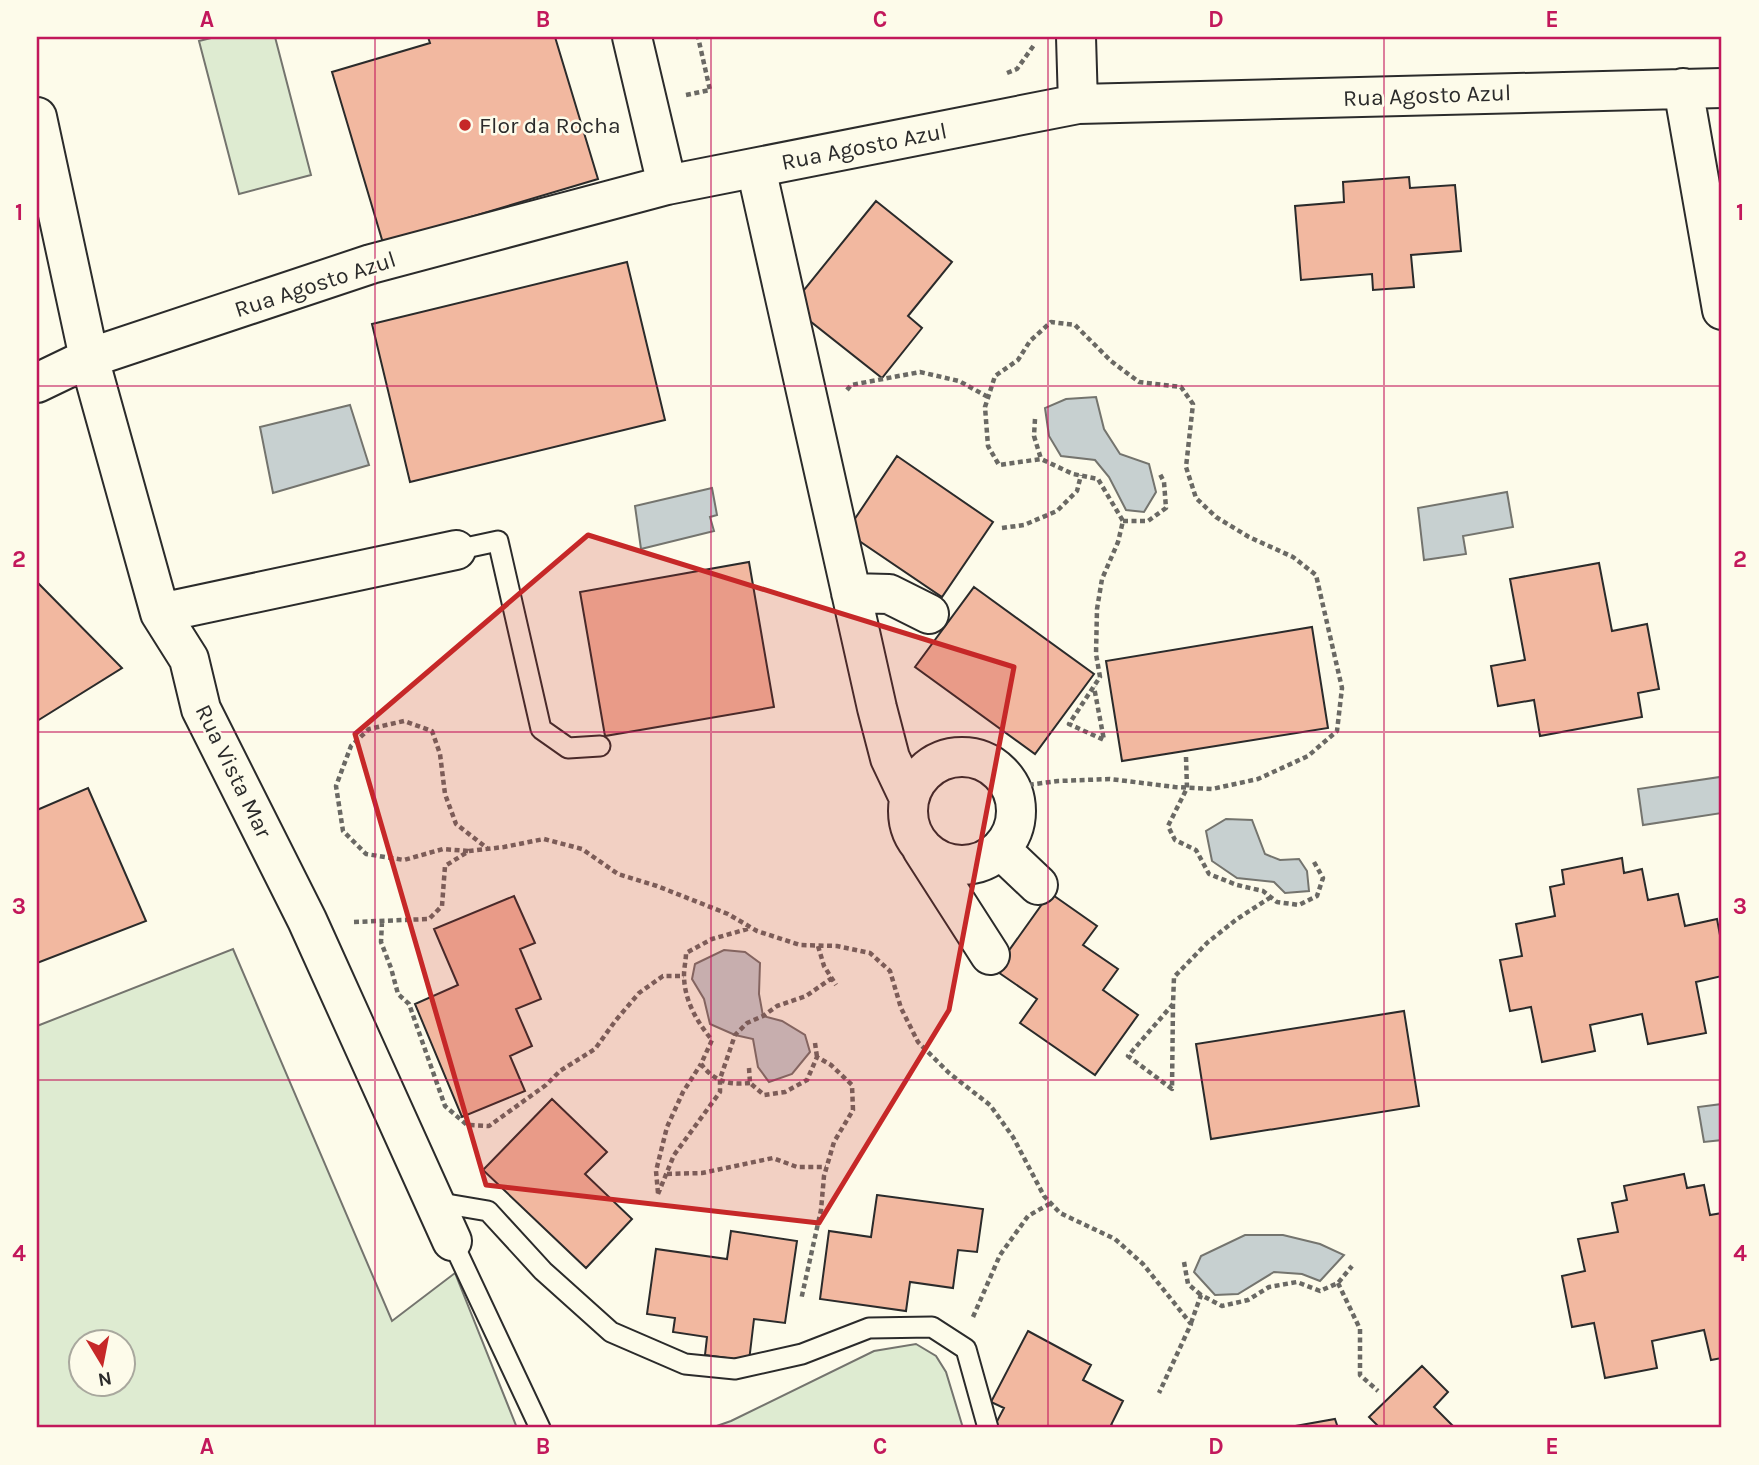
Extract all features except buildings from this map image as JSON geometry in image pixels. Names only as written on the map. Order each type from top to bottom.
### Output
[{"type":"street","points":[[632,37],[667,185]]},
{"type":"street","points":[[1076,37],[1078,104]]},
{"type":"street","points":[[1683,88],[1722,310]]},
{"type":"street","name":"Rua Agosto Azul","points":[[37,383],[89,358],[371,264],[667,185],[760,185],[1078,104],[1722,88]]},
{"type":"street","name":"Rua Vista Mar","points":[[37,117],[89,358],[160,612],[189,659],[201,709],[307,920],[452,1241]]},
{"type":"street","points":[[760,185],[877,708],[890,758],[909,799]]},
{"type":"street","points":[[160,612],[456,550]]},
{"type":"street","points":[[851,593],[889,594],[929,614]]},
{"type":"street","points":[[919,844],[932,857],[949,864],[968,866],[986,860],[1001,850],[1016,820],[1012,787],[1002,773],[988,762],[972,757],[954,757],[936,763],[921,775],[911,790],[907,809],[910,827],[919,844],[990,955]]},
{"type":"street","points":[[1001,850],[1038,885]]},
{"type":"lane","points":[[456,550],[498,541],[541,729],[568,748],[600,746]]},
{"type":"lane","points":[[435,1202],[488,1210],[543,1271],[611,1332],[685,1364],[735,1369],[802,1354],[869,1328],[932,1327],[966,1349],[988,1428]]},
{"type":"lane","points":[[452,1241],[540,1428]]},
{"type":"path","points":[[683,95],[710,90],[698,37]]},
{"type":"path","points":[[1005,74],[1017,69],[1036,44],[1038,37]]},
{"type":"path","points":[[1012,787],[1058,781],[1110,779],[1212,789],[1258,779],[1308,756],[1337,731],[1342,688],[1316,575],[1293,556],[1249,537],[1216,517],[1196,498],[1186,467],[1194,404],[1181,387],[1139,382],[1111,361],[1075,325],[1051,322],[1030,341],[1018,360],[995,376],[985,407],[988,446],[999,465],[1041,458],[1073,474],[1098,479],[1123,521],[1118,542],[1102,579],[1097,609],[1096,654],[1100,677],[1069,724],[1104,740],[1094,687]]},
{"type":"path","points":[[818,447],[826,416],[851,385],[920,372],[959,380],[988,397]]},
{"type":"path","points":[[1035,419],[1034,436],[1041,458]]},
{"type":"path","points":[[1123,521],[1148,521],[1166,508],[1164,482],[1159,472]]},
{"type":"path","points":[[1002,528],[1024,525],[1057,511],[1077,491],[1081,475]]},
{"type":"path","points":[[487,848],[456,824],[445,794],[440,754],[432,731],[404,721],[369,729],[351,746],[336,786],[342,831],[366,854],[404,860],[443,849],[469,851],[544,839],[582,849],[618,874],[728,914],[751,928],[800,945],[837,946],[870,953],[890,971],[901,1008],[918,1042],[949,1073],[989,1105],[1013,1137],[1044,1196],[1060,1213],[1115,1239],[1143,1264],[1191,1324]]},
{"type":"path","points":[[1186,757],[1187,788],[1168,826],[1175,840],[1196,850],[1209,874],[1263,891],[1277,902],[1299,905],[1317,896],[1324,878],[1314,862]]},
{"type":"path","points":[[307,920],[382,922],[429,919],[442,906],[445,866],[469,851]]},
{"type":"path","points":[[1173,1004],[1128,1056],[1172,1089],[1174,978],[1208,942],[1271,897]]},
{"type":"path","points":[[382,922],[380,942],[398,994],[409,1004],[445,1106],[467,1125],[489,1126],[546,1085],[560,1071],[595,1049],[639,993],[663,976],[684,976]]},
{"type":"path","points":[[751,928],[712,940],[686,953],[684,976],[687,998],[698,1024],[712,1040],[667,1127],[656,1171],[658,1194],[674,1155],[720,1091],[720,1079],[735,1035],[747,1023],[777,1006],[806,996],[832,978]]},
{"type":"path","points":[[818,946],[824,966],[836,985]]},
{"type":"path","points":[[701,1064],[709,1074],[732,1084],[750,1083],[764,1095],[785,1092],[807,1080],[817,1057],[815,1043]]},
{"type":"path","points":[[802,1300],[821,1210],[826,1167],[834,1142],[853,1110],[852,1085],[831,1065],[817,1057]]},
{"type":"path","points":[[749,1068],[750,1083]]},
{"type":"path","points":[[667,1174],[702,1173],[773,1158],[797,1167],[826,1167]]},
{"type":"path","points":[[954,1342],[974,1316],[1000,1255],[1028,1216],[1051,1203]]},
{"type":"path","points":[[1184,1262],[1188,1284],[1201,1295],[1222,1306],[1248,1300],[1269,1287],[1297,1282],[1320,1291],[1338,1283],[1352,1266]]},
{"type":"path","points":[[1338,1283],[1360,1329],[1360,1375],[1378,1391]]},
{"type":"path","points":[[1159,1393],[1191,1324],[1201,1295]]},
{"type":"highlighted area","points":[[588,535],[1014,667],[949,1010],[819,1223],[486,1185],[355,734]]},
{"type":"green space","points":[[215,37],[275,37],[311,175],[239,194],[199,41]]},
{"type":"green space","points":[[233,949],[392,1321],[455,1273],[517,1428],[37,1428],[37,1026]]},
{"type":"green space","points":[[916,1344],[936,1356],[946,1372],[963,1428],[711,1428],[731,1421],[874,1351]]},
{"type":"shaded area","points":[[1096,397],[1104,429],[1120,454],[1149,464],[1156,492],[1144,512],[1126,510],[1109,477],[1095,460],[1061,456],[1049,436],[1045,408],[1066,399]]},
{"type":"shaded area","points":[[350,405],[369,465],[273,493],[260,427]]},
{"type":"shaded area","points":[[712,488],[717,515],[710,517],[714,531],[641,549],[635,506]]},
{"type":"shaded area","points":[[1507,492],[1513,527],[1463,536],[1466,554],[1424,560],[1418,508]]},
{"type":"shaded area","points":[[1720,777],[1722,813],[1643,825],[1638,789]]},
{"type":"shaded area","points":[[1226,819],[1252,820],[1265,854],[1280,860],[1299,859],[1307,871],[1309,891],[1285,893],[1274,882],[1237,878],[1212,861],[1206,831]]},
{"type":"shaded area","points":[[724,950],[745,952],[760,963],[759,994],[763,1016],[782,1021],[805,1035],[810,1052],[792,1074],[769,1082],[758,1067],[753,1039],[735,1035],[710,1024],[704,999],[692,979],[695,964]]},
{"type":"shaded area","points":[[1722,1104],[1722,1140],[1704,1142],[1698,1107]]},
{"type":"shaded area","points":[[1245,1235],[1283,1235],[1320,1244],[1344,1255],[1320,1281],[1302,1274],[1274,1272],[1238,1294],[1215,1295],[1194,1272],[1201,1256]]},
{"type":"place","name":"Flor da Rocha","points":[[465,125]]}]
